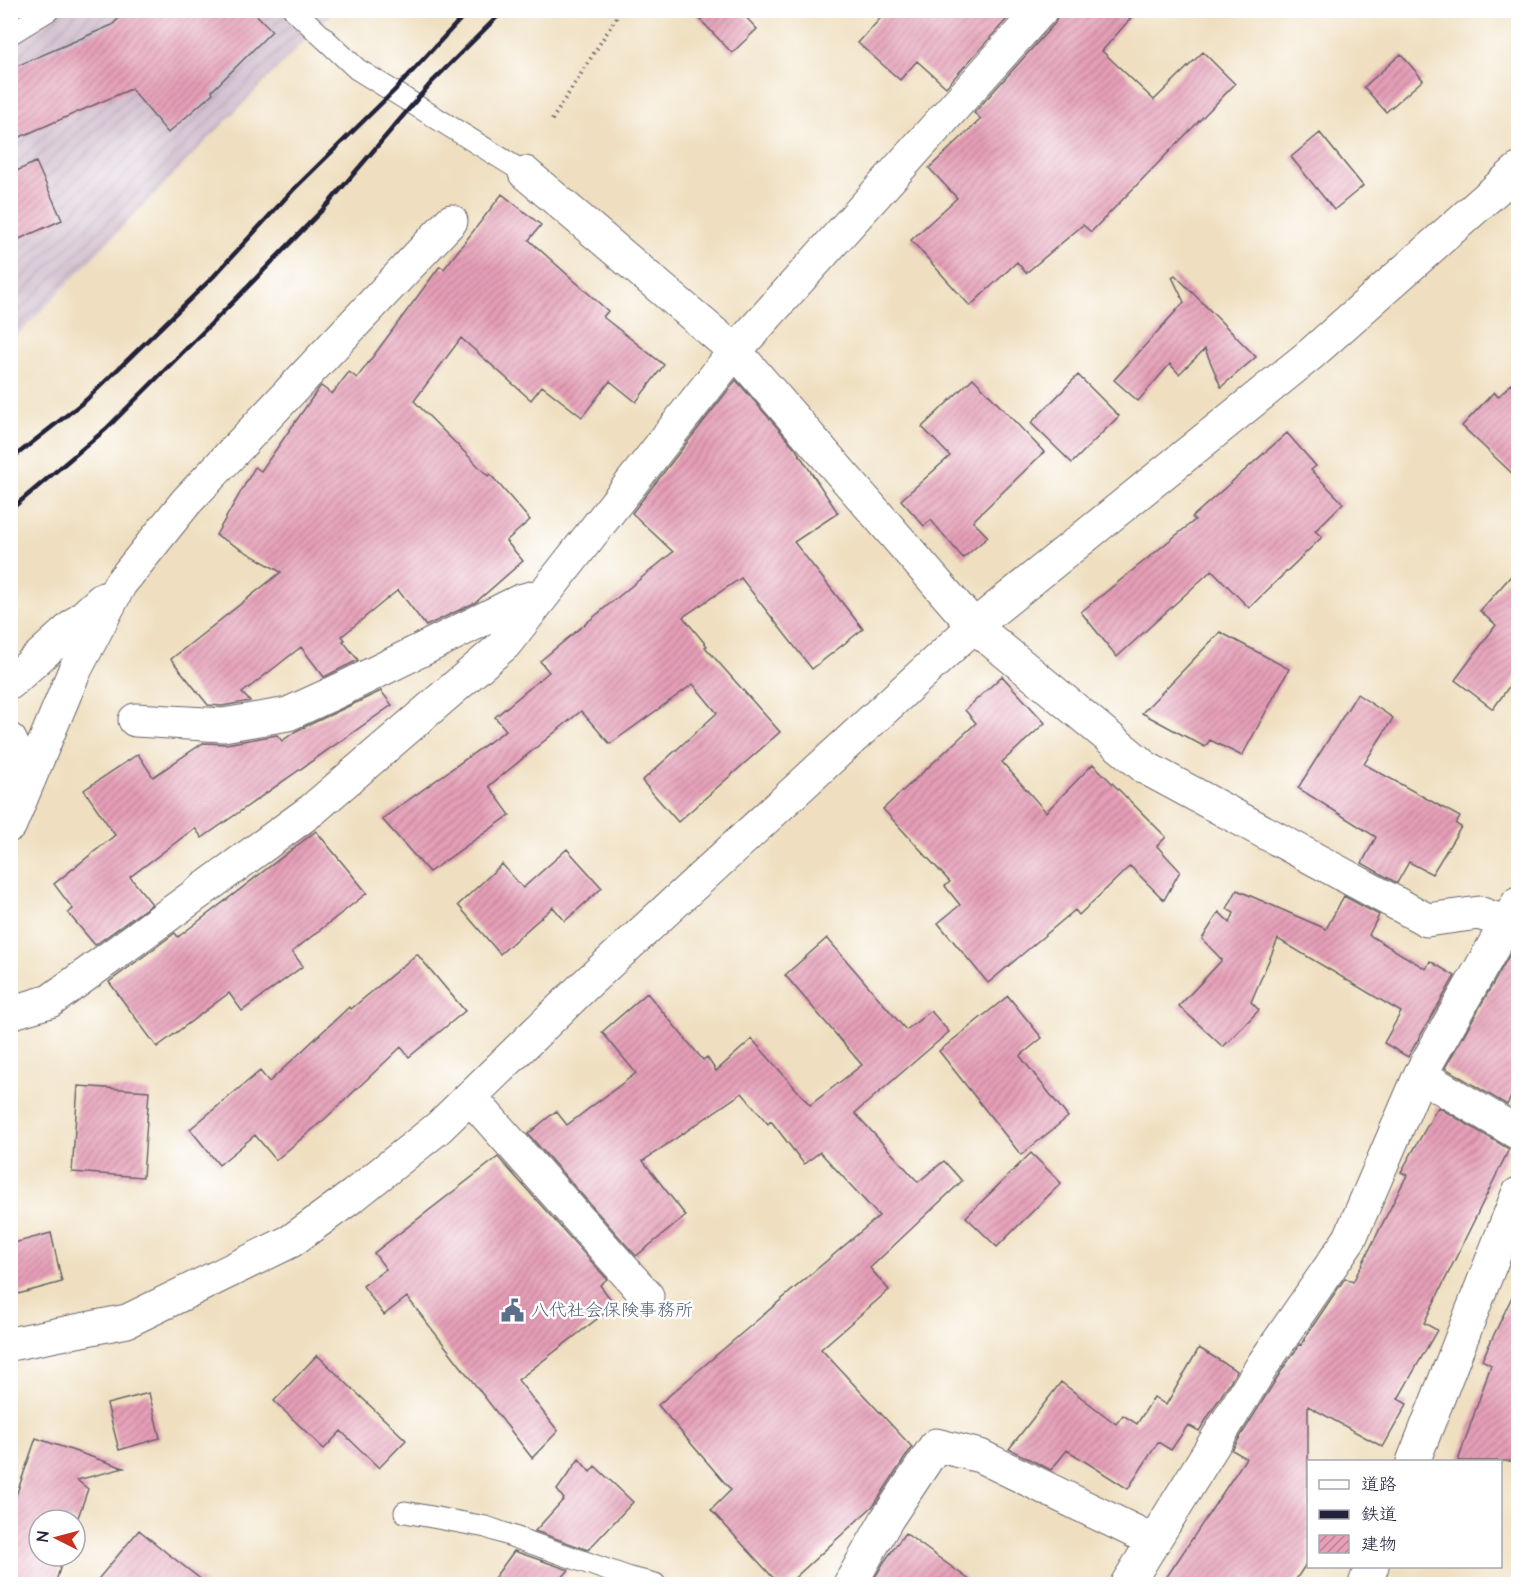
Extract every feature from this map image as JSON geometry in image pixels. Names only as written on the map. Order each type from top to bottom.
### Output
[{"type":"street","points":[[10,1013],[50,1001],[312,810],[505,644],[735,351],[1041,10]]},
{"type":"street","points":[[10,1344],[127,1321],[291,1240],[364,1188],[438,1128],[583,987],[974,626],[1311,354],[1518,170]]},
{"type":"street","points":[[525,173],[735,351],[974,626],[1146,768],[1427,920],[1479,913],[1513,913],[1420,1075],[1350,1238],[1264,1363],[1127,1584]]},
{"type":"street","points":[[10,683],[120,584],[186,502],[451,220]]},
{"type":"street","points":[[10,825],[74,672],[120,584]]},
{"type":"street","points":[[135,720],[223,725],[288,714],[520,601],[543,595]]},
{"type":"street","points":[[10,740],[29,780]]},
{"type":"street","points":[[1420,1075],[1518,1133]]},
{"type":"street","points":[[470,1097],[647,1296]]},
{"type":"street","points":[[1413,1460],[1518,1194]]},
{"type":"street","points":[[850,1584],[887,1519],[936,1445],[980,1456],[1154,1541]]},
{"type":"street","points":[[1365,1584],[1371,1568]]},
{"type":"lane","points":[[10,34],[49,10]]},
{"type":"lane","points":[[294,10],[357,69],[525,173]]},
{"type":"lane","points":[[405,1512],[486,1527],[630,1578],[655,1584]]},
{"type":"path","points":[[552,120],[621,10]]},
{"type":"shaded area","points":[[11,11],[333,11],[11,342]]},
{"type":"building","points":[[127,10],[252,10],[272,31],[212,91],[213,93],[168,133],[131,89],[20,137],[10,117],[10,69],[112,25]]},
{"type":"building","points":[[691,10],[739,10],[757,29],[732,53]]},
{"type":"building","points":[[888,10],[1015,10],[946,87],[917,61],[900,80],[858,43]]},
{"type":"building","points":[[1059,10],[1138,10],[1102,51],[1154,100],[1203,52],[1235,84],[1091,232],[1083,225],[1026,273],[1017,262],[970,306],[911,240],[957,198],[929,168],[981,119],[974,113],[1055,23]]},
{"type":"building","points":[[1401,54],[1423,80],[1386,112],[1364,87]]},
{"type":"building","points":[[1320,133],[1363,186],[1334,210],[1291,157]]},
{"type":"building","points":[[36,162],[62,220],[10,243],[10,174]]},
{"type":"building","points":[[502,194],[541,225],[529,240],[608,311],[603,317],[664,365],[636,402],[610,381],[582,417],[542,386],[531,400],[461,338],[414,401],[488,476],[490,474],[530,520],[506,541],[523,561],[476,602],[426,626],[398,590],[342,636],[345,640],[343,641],[358,660],[324,677],[301,647],[242,693],[250,701],[222,706],[208,705],[171,659],[281,572],[216,535],[255,467],[261,471],[321,386],[332,394],[349,372],[357,378],[440,266],[444,269]]},
{"type":"building","points":[[1175,275],[1256,357],[1221,387],[1205,349],[1179,374],[1170,364],[1138,401],[1114,380],[1184,302],[1172,277]]},
{"type":"building","points":[[1078,375],[1119,416],[1072,463],[1031,423]]},
{"type":"building","points":[[1518,377],[1518,479],[1462,426],[1494,392],[1498,397]]},
{"type":"building","points":[[973,378],[1044,452],[973,521],[988,537],[963,558],[931,520],[924,526],[901,500],[950,456],[922,427]]},
{"type":"building","points":[[736,380],[795,448],[838,513],[794,542],[863,629],[812,669],[741,578],[683,617],[707,646],[705,647],[780,732],[678,822],[642,781],[717,713],[693,684],[610,744],[581,711],[489,786],[510,815],[429,872],[382,819],[506,730],[495,717],[549,672],[540,661],[673,552],[632,513]]},
{"type":"building","points":[[1287,433],[1316,466],[1311,470],[1343,503],[1315,531],[1322,537],[1249,608],[1212,570],[1117,657],[1081,612],[1195,520],[1192,517]]},
{"type":"building","points":[[1518,568],[1518,674],[1493,709],[1455,680],[1496,625],[1480,611]]},
{"type":"building","points":[[1220,632],[1289,669],[1242,756],[1210,740],[1205,747],[1142,713]]},
{"type":"building","points":[[1002,676],[1045,723],[1002,762],[1046,812],[1093,764],[1166,837],[1157,846],[1180,871],[1164,900],[1130,866],[1079,915],[1075,910],[988,983],[938,923],[960,905],[945,886],[950,882],[883,809],[976,723],[965,710]]},
{"type":"building","points":[[381,691],[392,705],[202,838],[195,828],[130,877],[152,904],[95,945],[68,913],[73,909],[54,884],[115,835],[84,790],[138,754],[153,777],[203,743],[226,744],[277,735],[282,741],[296,731]]},
{"type":"building","points":[[1357,694],[1393,718],[1364,764],[1460,817],[1456,824],[1461,827],[1432,874],[1409,862],[1397,883],[1362,863],[1376,837],[1298,788]]},
{"type":"building","points":[[316,831],[367,893],[292,952],[303,966],[242,1011],[229,993],[157,1047],[109,982],[175,933],[178,937]]},
{"type":"building","points":[[567,849],[602,888],[565,921],[553,907],[500,954],[458,905],[502,864],[523,888]]},
{"type":"building","points":[[1237,890],[1326,929],[1344,896],[1379,915],[1369,935],[1426,969],[1430,961],[1455,976],[1408,1057],[1384,1043],[1401,1012],[1278,939],[1251,1002],[1259,1010],[1223,1047],[1179,1006],[1222,960],[1202,939],[1219,912],[1230,923],[1234,913],[1227,909]]},
{"type":"building","points":[[827,938],[906,1030],[931,1011],[949,1032],[855,1113],[918,1182],[944,1161],[962,1181],[870,1268],[889,1290],[821,1349],[912,1447],[874,1505],[788,1584],[779,1584],[711,1510],[731,1490],[658,1405],[879,1216],[820,1152],[804,1164],[771,1121],[768,1124],[742,1093],[643,1161],[686,1216],[636,1256],[528,1134],[556,1111],[567,1125],[636,1073],[602,1032],[647,993],[703,1060],[707,1057],[716,1071],[752,1039],[810,1105],[862,1065],[785,975]]},
{"type":"building","points":[[1518,940],[1518,1082],[1507,1105],[1445,1068]]},
{"type":"building","points":[[417,954],[465,1011],[409,1057],[401,1047],[326,1118],[276,1160],[255,1135],[219,1165],[190,1129],[260,1071],[269,1082],[349,1007],[351,1009]]},
{"type":"building","points":[[1008,996],[1042,1038],[1020,1056],[1068,1117],[1021,1155],[939,1051]]},
{"type":"building","points":[[78,1086],[149,1091],[143,1177],[72,1172]]},
{"type":"building","points":[[1438,1107],[1509,1149],[1424,1323],[1437,1330],[1398,1399],[1407,1404],[1383,1447],[1308,1406],[1307,1563],[1293,1584],[1162,1584],[1246,1458],[1232,1450],[1280,1373],[1300,1344],[1302,1345],[1345,1278],[1353,1282],[1407,1175],[1401,1172]]},
{"type":"building","points":[[1031,1153],[1061,1183],[997,1247],[966,1217]]},
{"type":"building","name":"八代社会保険事務所","points":[[498,1157],[607,1279],[600,1285],[615,1305],[518,1380],[558,1431],[532,1458],[407,1297],[384,1315],[363,1286],[386,1269],[374,1253]]},
{"type":"building","points":[[51,1233],[62,1282],[18,1294],[10,1265],[10,1244]]},
{"type":"building","points":[[1518,1284],[1518,1461],[1458,1460],[1491,1365],[1482,1360]]},
{"type":"building","points":[[1199,1348],[1237,1371],[1199,1431],[1188,1425],[1171,1450],[1158,1442],[1128,1489],[1067,1450],[1051,1470],[1009,1449],[1061,1382],[1116,1424],[1123,1415],[1137,1424],[1154,1397],[1166,1405]]},
{"type":"building","points":[[317,1355],[406,1440],[379,1468],[341,1431],[324,1449],[274,1401]]},
{"type":"building","points":[[149,1393],[160,1438],[119,1450],[107,1404]]},
{"type":"building","points":[[36,1438],[124,1468],[77,1480],[88,1489],[81,1508],[27,1508],[27,1568],[60,1568],[55,1584],[10,1584],[10,1513]]},
{"type":"building","points":[[579,1459],[590,1472],[595,1466],[633,1502],[588,1550],[535,1531],[564,1499],[557,1490]]},
{"type":"building","points":[[139,1530],[167,1553],[207,1584],[94,1584]]},
{"type":"building","points":[[905,1533],[975,1584],[871,1584]]},
{"type":"building","points":[[514,1551],[569,1570],[556,1584],[490,1584]]},
{"type":"railway","points":[[10,460],[86,400],[213,277],[293,190],[394,91],[469,10]]},
{"type":"railway","points":[[10,510],[106,429],[234,301],[328,204],[431,83],[504,10]]},
{"type":"place","name":"八代社会保険事務所","points":[[513,1310]]}]
